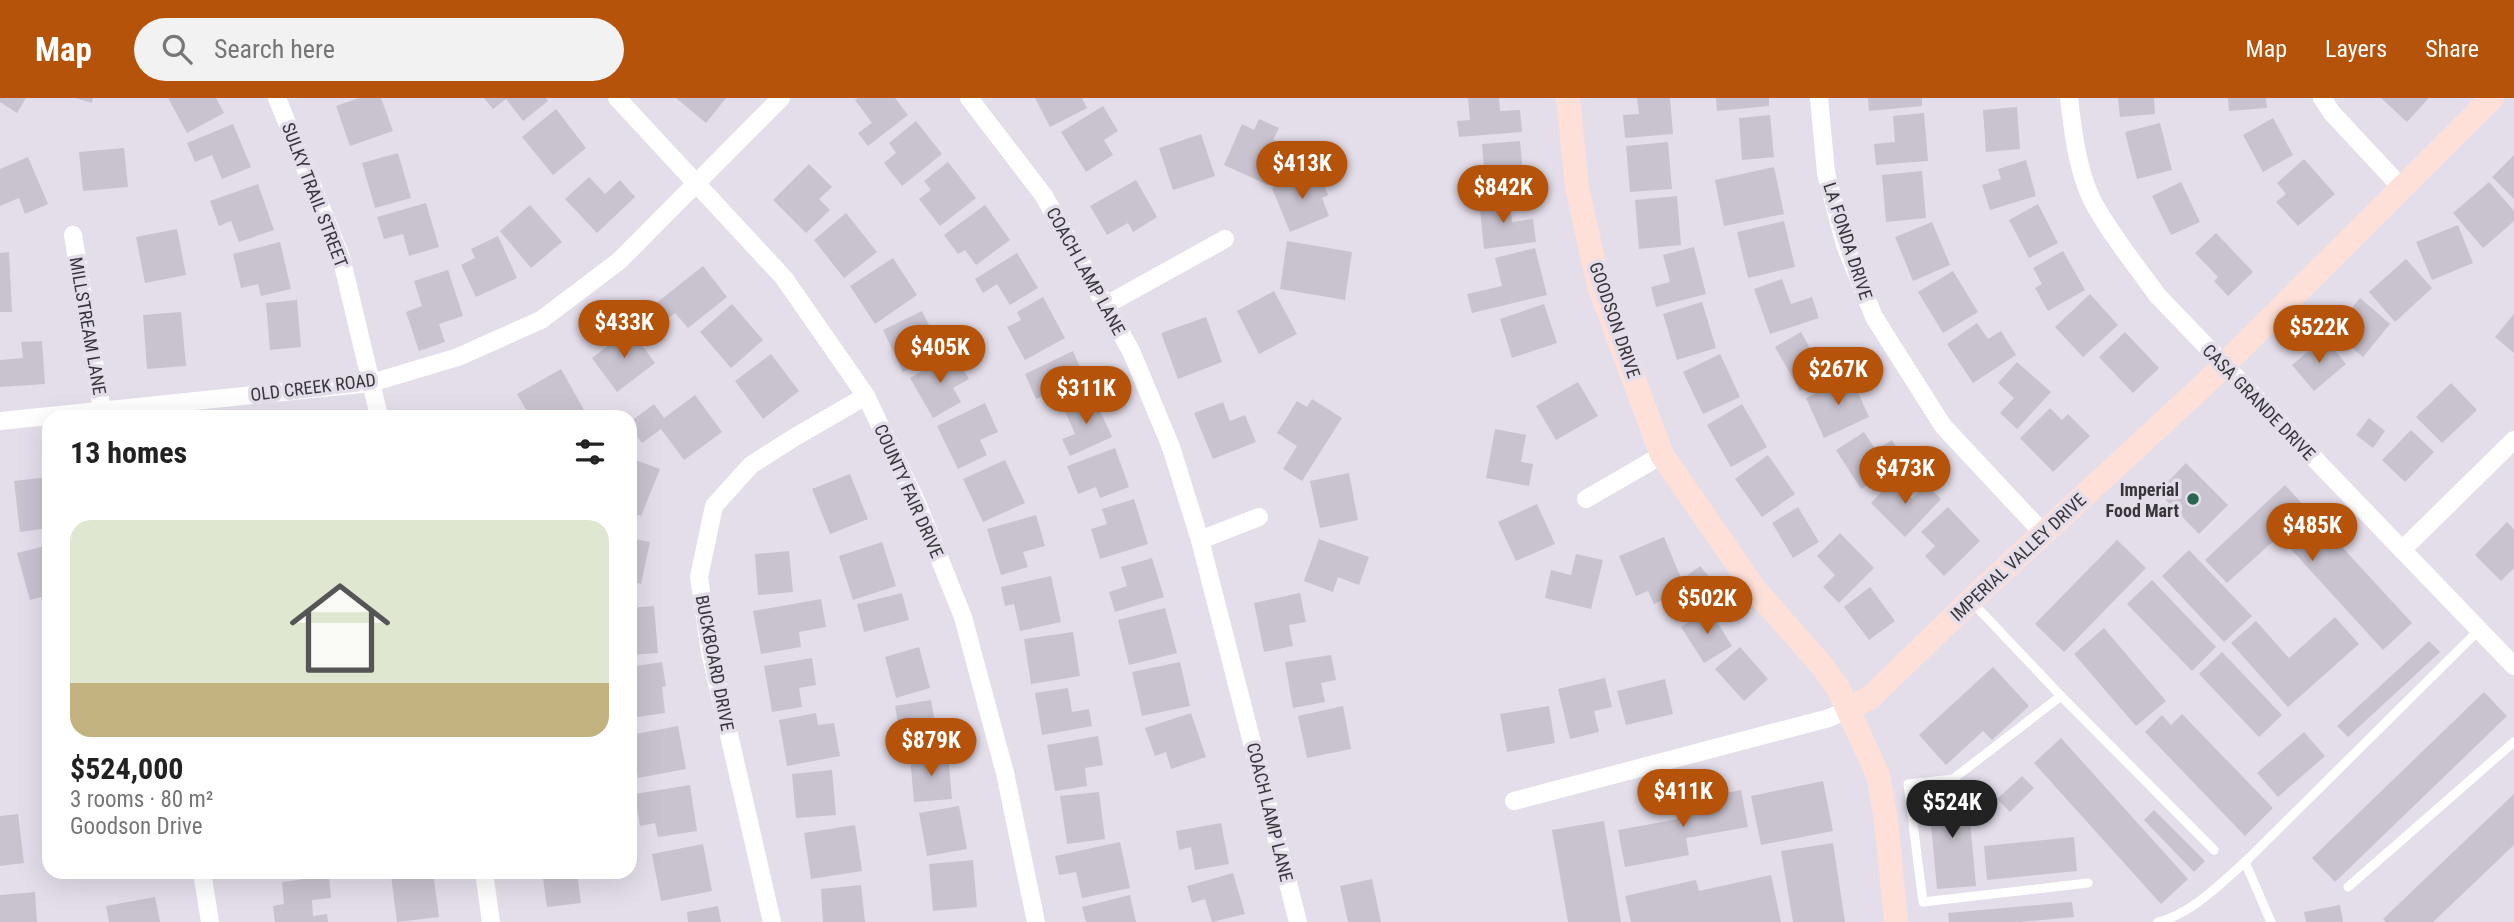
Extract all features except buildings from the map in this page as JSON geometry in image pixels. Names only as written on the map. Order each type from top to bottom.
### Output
[{"type":"street","name":"SULKY TRAIL STREET","points":[[277,98],[341,257],[378,410]]},
{"type":"street","name":"COUNTY FAIR DRIVE","points":[[617,98],[784,278],[866,396],[917,503],[963,617],[1005,774],[1036,922]]},
{"type":"street","name":"OLD CREEK ROAD","points":[[129,410],[371,383],[458,357],[541,320],[618,261],[781,98]]},
{"type":"street","name":"COACH LAMP LANE","points":[[969,98],[1044,196],[1131,351],[1171,447],[1200,540],[1298,922]]},
{"type":"street","name":"GOODSON DRIVE","points":[[1568,98],[1577,188],[1600,286],[1662,455],[1756,591],[1823,667],[1838,688],[1878,775],[1886,820],[1896,922]]},
{"type":"street","name":"LA FONDA DRIVE","points":[[1819,98],[1826,173],[1845,245],[1874,317],[1943,426],[2043,533]]},
{"type":"street","name":"CASA GRANDE DRIVE","points":[[2069,98],[2077,152],[2091,198],[2116,239],[2157,295],[2514,666]]},
{"type":"street","points":[[2322,98],[2332,113],[2401,187]]},
{"type":"street","name":"IMPERIAL VALLEY DRIVE","points":[[1514,801],[1829,718],[1872,696],[2224,365],[2492,98]]},
{"type":"street","name":"MILLSTREAM LANE","points":[[73,235],[102,410]]},
{"type":"street","points":[[1106,305],[1225,239]]},
{"type":"street","name":"BUCKBOARD DRIVE","points":[[772,922],[710,652],[699,577],[714,506],[751,465],[866,396]]},
{"type":"street","name":"OLD CREEK ROAD","points":[[0,421],[42,418]]},
{"type":"street","points":[[2402,550],[2514,440]]},
{"type":"street","points":[[1586,499],[1662,455]]},
{"type":"street","points":[[1200,540],[1259,517]]},
{"type":"street","points":[[203,879],[209,922]]},
{"type":"street","points":[[485,879],[491,922]]},
{"type":"lane","points":[[1970,601],[2214,850]]},
{"type":"lane","points":[[2158,922],[2169,919],[2209,893],[2245,862],[2479,630]]},
{"type":"lane","points":[[2061,696],[1954,779],[1908,784],[1923,902],[2088,883]]},
{"type":"lane","points":[[2348,887],[2514,742]]},
{"type":"lane","points":[[2245,862],[2270,922]]},
{"type":"place","name":"Imperial Food Mart","points":[[2193,499]]}]
